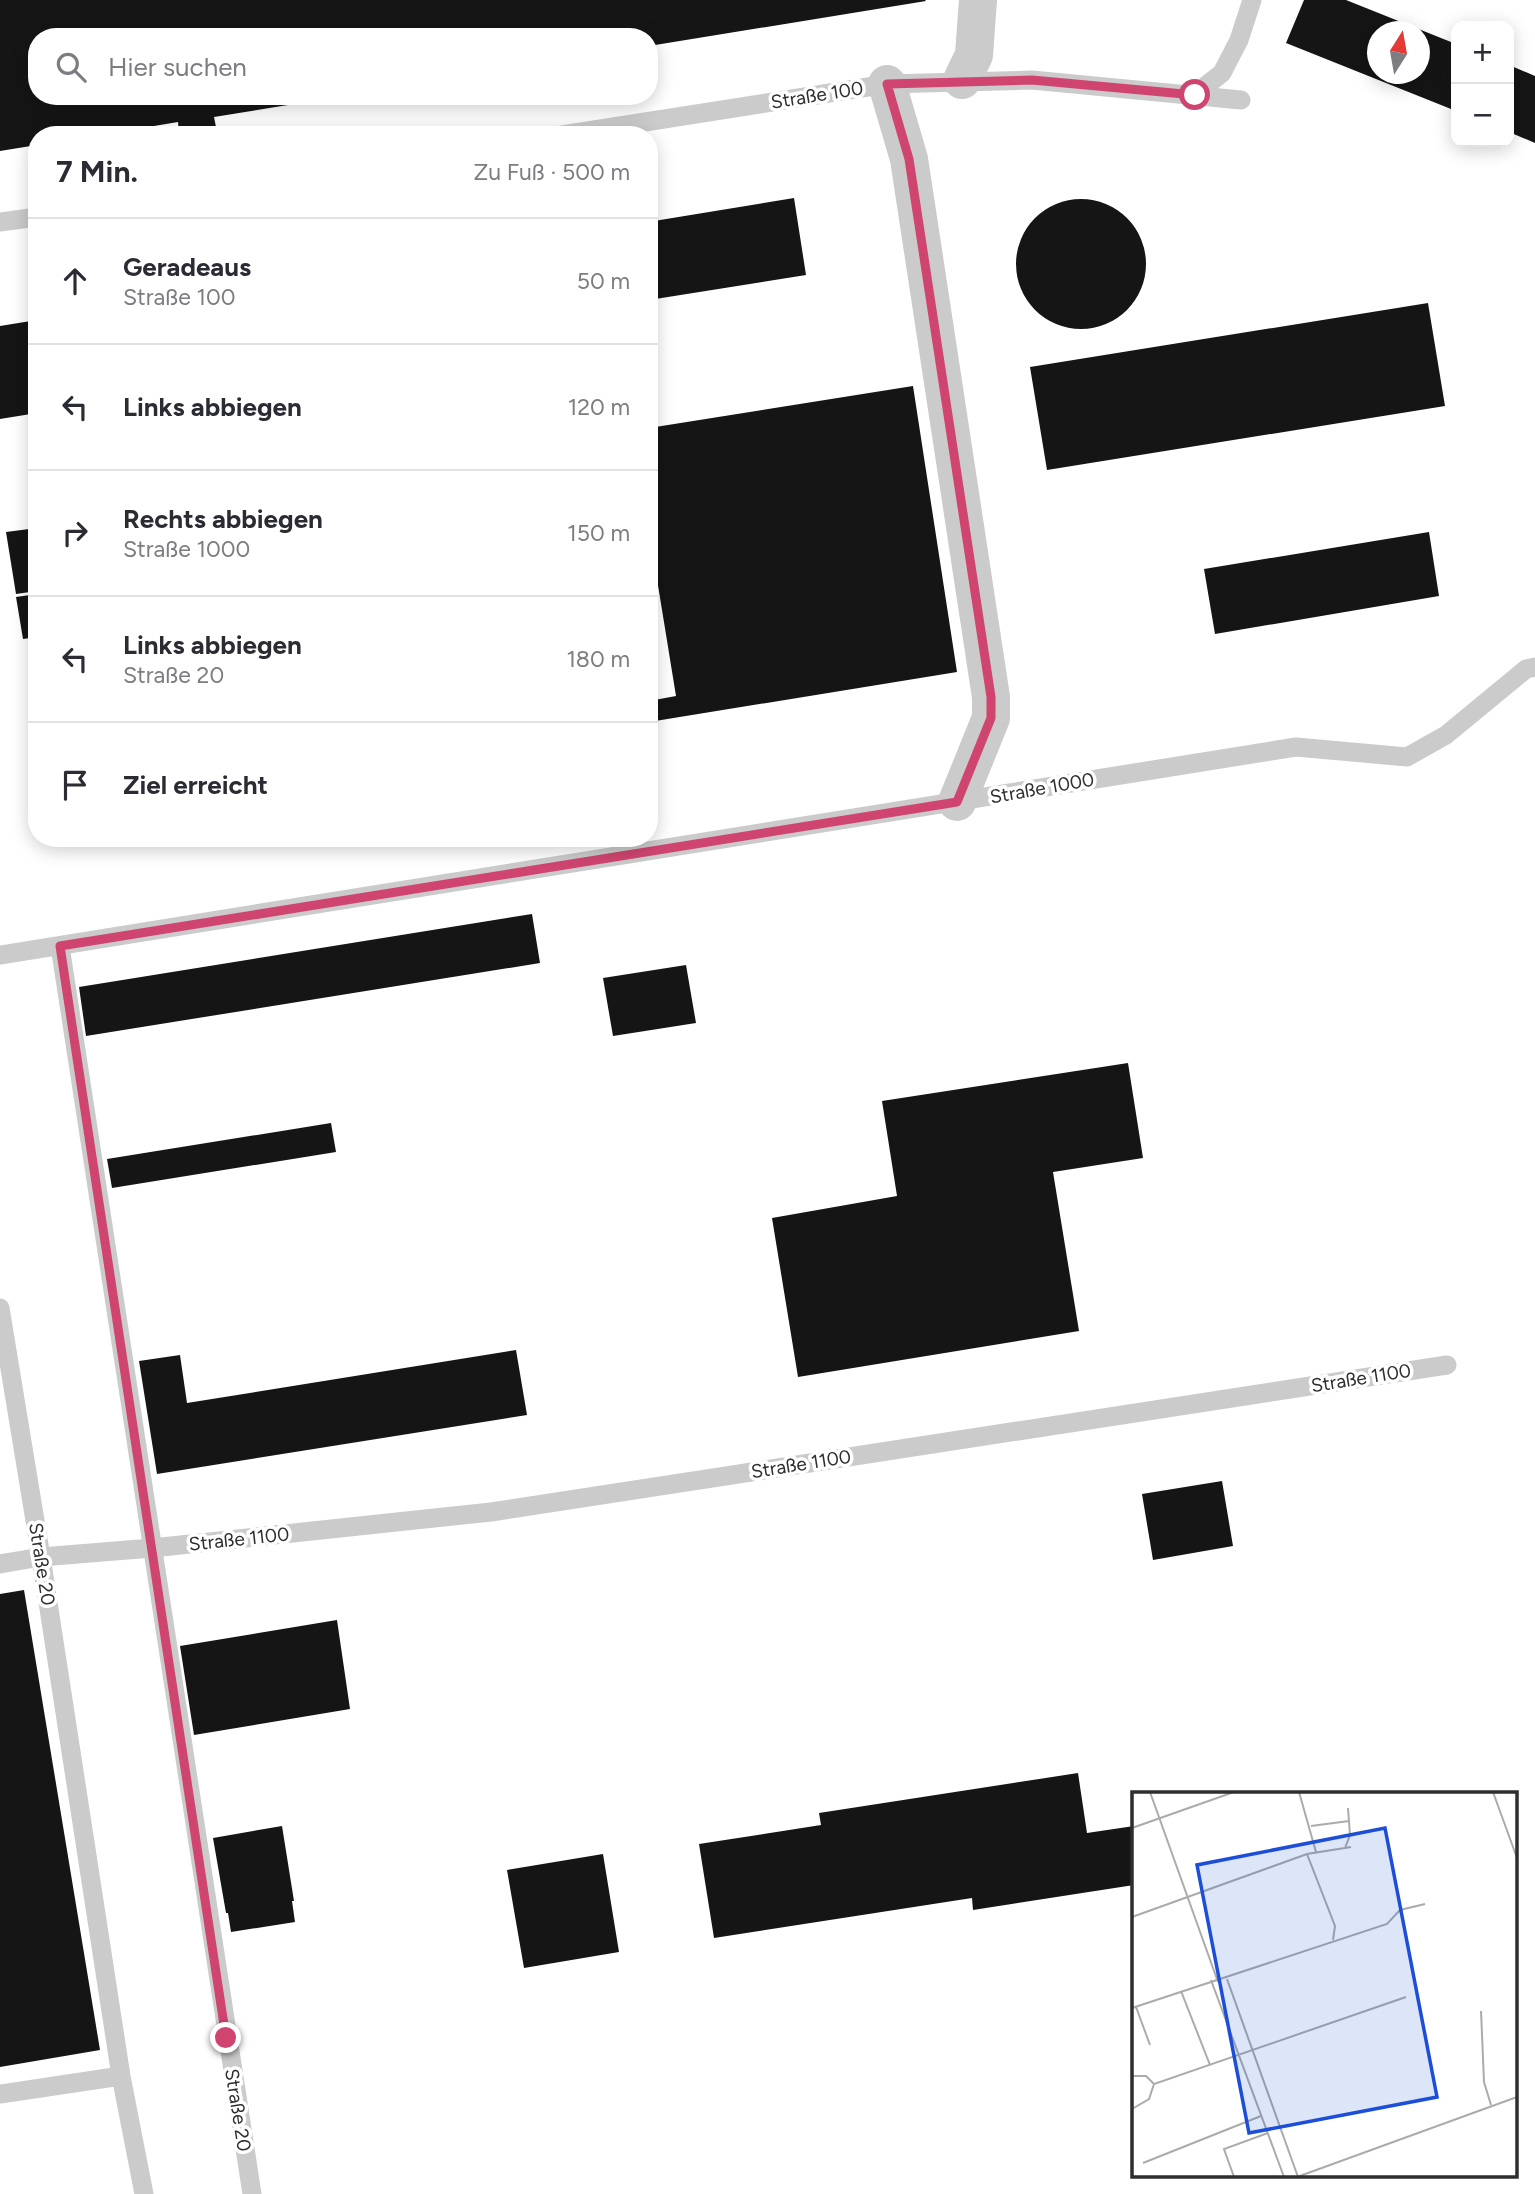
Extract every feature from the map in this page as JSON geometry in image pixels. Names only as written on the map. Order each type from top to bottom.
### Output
[{"type":"street","points":[[962,80],[974,55],[978,0]]},
{"type":"street","points":[[887,84],[909,159],[991,697],[991,718],[957,802]]},
{"type":"lane","points":[[1195,95],[1222,73],[1239,40],[1252,0]]},
{"type":"lane","name":"Straße 100","points":[[619,126],[887,84],[962,80],[1032,80],[1241,100]]},
{"type":"lane","points":[[0,222],[28,218]]},
{"type":"lane","name":"Straße 1000","points":[[0,955],[1296,747],[1407,757],[1446,735],[1525,669],[1535,667]]},
{"type":"lane","name":"Straße 20","points":[[60,946],[252,2194]]},
{"type":"lane","name":"Straße 20","points":[[0,1308],[121,2076],[144,2194]]},
{"type":"lane","name":"Straße 1100","points":[[0,1564],[41,1557],[491,1512],[1447,1365]]},
{"type":"lane","points":[[0,2094],[121,2076]]},
{"type":"building","points":[[0,0],[926,1],[658,45],[658,28],[28,28],[28,105],[288,105],[214,117],[216,126],[178,126],[178,122],[154,126],[28,126],[28,146],[0,151]]},
{"type":"building","points":[[1304,0],[1346,0],[1398,21],[1367,21],[1367,75],[1286,43]]},
{"type":"building","points":[[1430,34],[1451,42],[1451,109],[1388,84],[1430,84]]},
{"type":"building","points":[[1514,67],[1535,76],[1535,143],[1514,134]]},
{"type":"building","points":[[794,198],[806,275],[658,299],[658,220]]},
{"type":"building","points":[[1081,199],[1106,204],[1127,218],[1141,239],[1146,264],[1141,289],[1127,310],[1106,324],[1081,329],[1056,324],[1035,310],[1021,289],[1016,264],[1021,239],[1035,218],[1056,204]]},
{"type":"building","points":[[1428,303],[1445,406],[1047,470],[1030,367]]},
{"type":"building","points":[[28,321],[28,414],[0,419],[0,326]]},
{"type":"building","points":[[913,386],[957,672],[658,721],[658,699],[676,696],[658,585],[658,427]]},
{"type":"building","points":[[28,529],[28,592],[16,594],[6,532]]},
{"type":"building","points":[[1429,532],[1439,596],[1215,634],[1204,569]]},
{"type":"building","points":[[28,595],[28,638],[23,639],[16,597]]},
{"type":"building","points":[[532,914],[540,963],[86,1036],[79,987]]},
{"type":"building","points":[[686,965],[696,1023],[613,1036],[603,978]]},
{"type":"building","points":[[1128,1063],[1143,1158],[1053,1172],[1079,1331],[798,1377],[772,1218],[897,1196],[882,1101]]},
{"type":"building","points":[[331,1123],[336,1152],[112,1188],[107,1159]]},
{"type":"building","points":[[516,1350],[527,1415],[157,1474],[139,1361],[180,1355],[187,1403]]},
{"type":"building","points":[[1222,1481],[1233,1546],[1153,1560],[1142,1494]]},
{"type":"building","points":[[24,1590],[100,2050],[0,2067],[0,1594]]},
{"type":"building","points":[[337,1620],[350,1709],[194,1735],[180,1646]]},
{"type":"building","points":[[1078,1773],[1087,1833],[1132,1826],[1132,1885],[973,1910],[972,1898],[714,1938],[699,1844],[821,1825],[819,1813]]},
{"type":"building","points":[[282,1826],[295,1922],[231,1932],[213,1838]]},
{"type":"building","points":[[603,1854],[619,1952],[524,1968],[507,1870]]},
{"type":"route","points":[[226,2038],[60,946],[957,802],[991,718],[991,697],[909,159],[887,84],[1032,80],[1195,95]]}]
